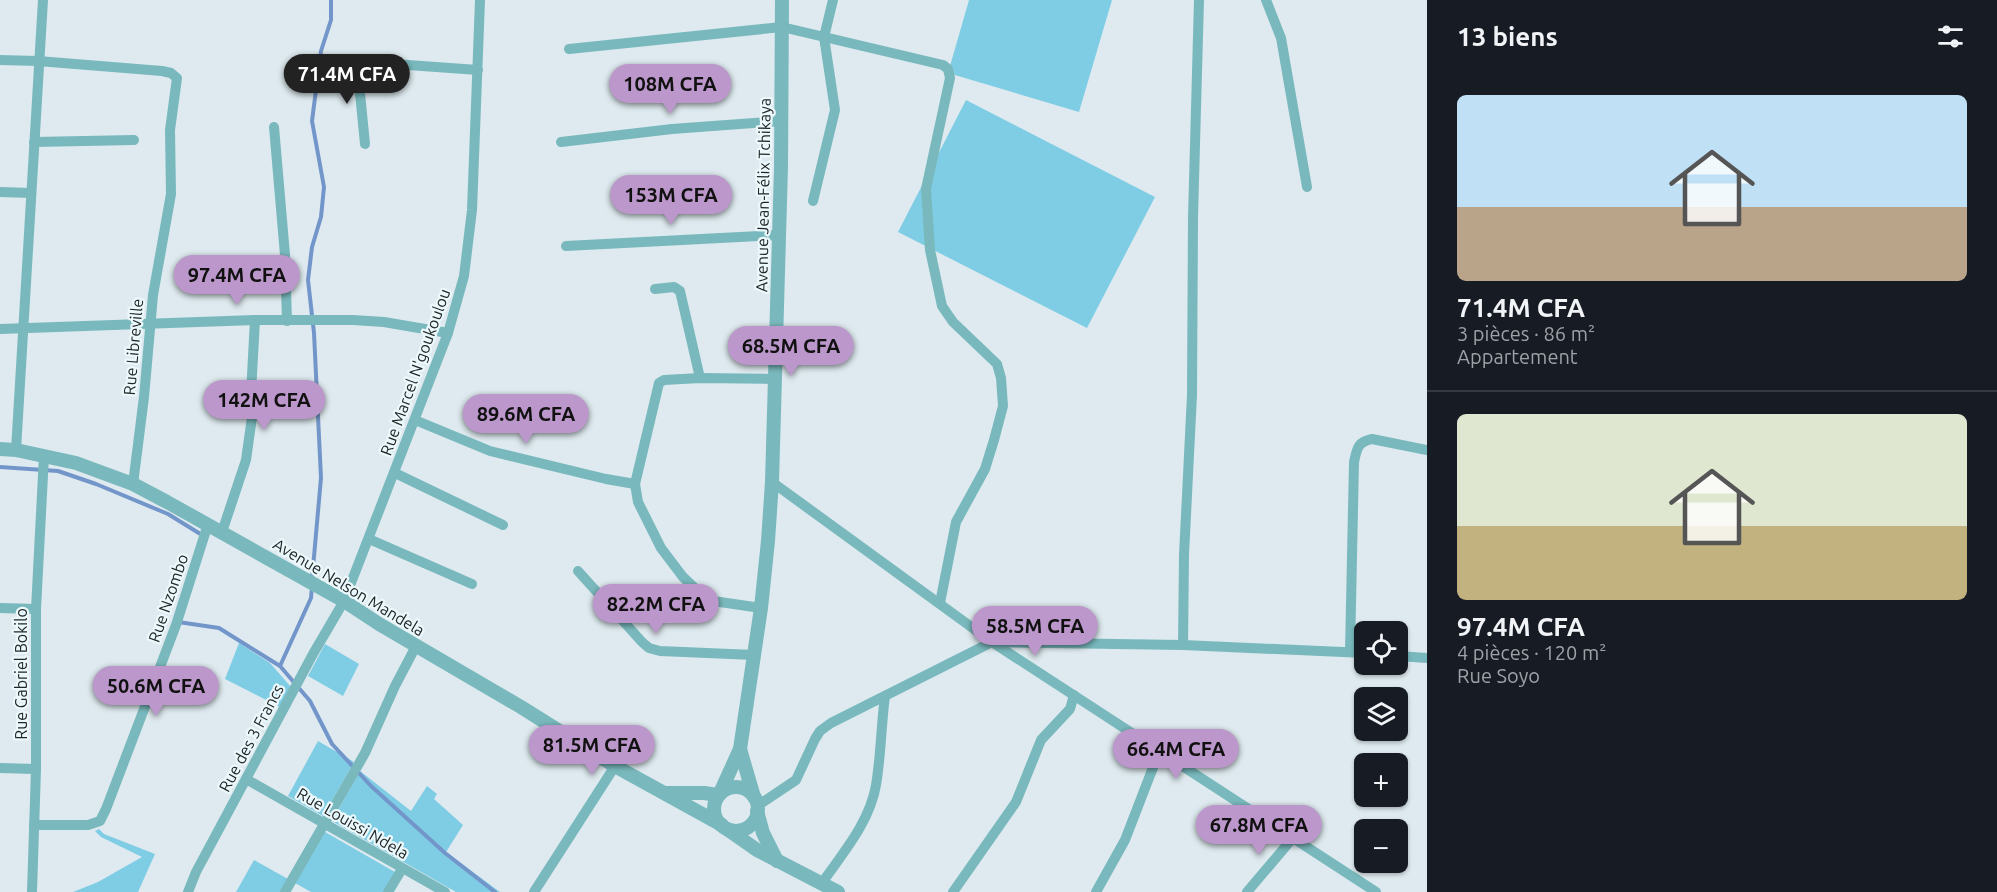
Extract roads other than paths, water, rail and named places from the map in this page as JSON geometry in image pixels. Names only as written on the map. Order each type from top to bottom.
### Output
[{"type":"street","points":[[16,450],[42,0]]},
{"type":"street","name":"Rue Marcel N'goukoulou","points":[[344,601],[447,333],[465,265],[472,210],[480,0]]},
{"type":"street","name":"Avenue Jean-Félix Tchikaya","points":[[719,794],[740,749],[761,608],[772,482],[782,121],[782,0]]},
{"type":"street","points":[[813,201],[835,110],[824,37],[833,0]]},
{"type":"street","points":[[1183,645],[1184,555],[1192,395],[1193,217],[1199,0]]},
{"type":"street","points":[[1266,0],[1281,38],[1307,186]]},
{"type":"street","points":[[569,49],[782,27],[943,65],[948,69],[950,78],[926,189],[930,250],[942,306],[953,322],[997,364],[1002,378],[1003,406],[984,469],[956,522],[940,603]]},
{"type":"street","points":[[0,60],[38,61]]},
{"type":"street","points":[[338,60],[478,70]]},
{"type":"street","name":"Rue Libreville","points":[[38,61],[171,73],[177,78],[170,130],[171,194],[153,295],[133,484]]},
{"type":"street","points":[[357,63],[365,144]]},
{"type":"street","points":[[561,142],[672,129],[782,121]]},
{"type":"street","points":[[274,128],[285,255],[287,321]]},
{"type":"street","points":[[34,142],[134,140]]},
{"type":"street","points":[[0,192],[31,193]]},
{"type":"street","points":[[566,246],[779,235]]},
{"type":"street","points":[[655,289],[674,287],[680,291],[700,378]]},
{"type":"street","points":[[0,329],[23,330],[255,320],[353,320],[384,322],[447,333]]},
{"type":"street","points":[[222,532],[246,460],[252,417],[255,320]]},
{"type":"street","points":[[761,608],[713,601],[689,583],[661,548],[638,502],[635,484],[659,383],[664,380],[700,378],[776,379]]},
{"type":"street","points":[[415,420],[490,451],[595,477],[635,484]]},
{"type":"street","points":[[1350,652],[1354,462],[1358,445],[1371,439],[1427,450]]},
{"type":"street","name":"Avenue Nelson Mandela","points":[[0,449],[16,450],[76,463],[133,484],[344,601],[615,766],[724,827],[738,839],[777,861]]},
{"type":"street","name":"Rue Gabriel Bokilo","points":[[32,892],[36,770],[36,609],[44,456]]},
{"type":"street","points":[[395,473],[503,525]]},
{"type":"street","points":[[772,482],[992,642],[1376,892]]},
{"type":"street","name":"Rue Nzombo","points":[[34,825],[88,825],[100,821],[176,625],[208,524]]},
{"type":"street","points":[[369,539],[472,584]]},
{"type":"street","points":[[578,571],[649,648],[660,651],[754,655]]},
{"type":"street","name":"Rue des 3 Francs","points":[[188,892],[196,872],[313,654],[344,601]]},
{"type":"street","points":[[0,608],[36,609]]},
{"type":"street","points":[[719,794],[715,801],[714,814],[724,827],[732,830],[746,828],[752,824],[756,805],[796,780],[820,731],[831,723],[992,642],[1183,645],[1354,652]]},
{"type":"street","points":[[285,892],[365,753],[416,646]]},
{"type":"street","points":[[1408,657],[1427,658]]},
{"type":"street","points":[[953,892],[1016,802],[1041,740],[1070,709],[1074,695]]},
{"type":"street","points":[[822,883],[854,838],[869,809],[876,787],[885,696]]},
{"type":"street","name":"Avenue Jean-Félix Tchikaya","points":[[740,749],[763,833],[777,861]]},
{"type":"street","points":[[1096,892],[1125,840],[1159,752]]},
{"type":"street","points":[[534,892],[615,766]]},
{"type":"street","points":[[0,768],[36,770]]},
{"type":"street","name":"Rue Louissi Ndela","points":[[246,779],[446,892]]},
{"type":"street","points":[[665,793],[719,794],[734,787],[742,788],[756,805]]},
{"type":"street","points":[[1247,892],[1292,839]]},
{"type":"street","points":[[777,861],[838,892]]},
{"type":"street","points":[[388,892],[402,869]]},
{"type":"waterway","points":[[312,579],[321,478],[314,333],[308,280],[312,247],[321,217],[324,187],[312,121],[321,51],[331,20],[331,0]]},
{"type":"waterway","points":[[0,467],[58,471],[168,514],[202,535]]},
{"type":"waterway","points":[[280,666],[311,598],[312,587]]},
{"type":"waterway","points":[[178,622],[219,628],[280,666],[310,701],[332,744],[371,786],[445,853],[495,892]]}]
